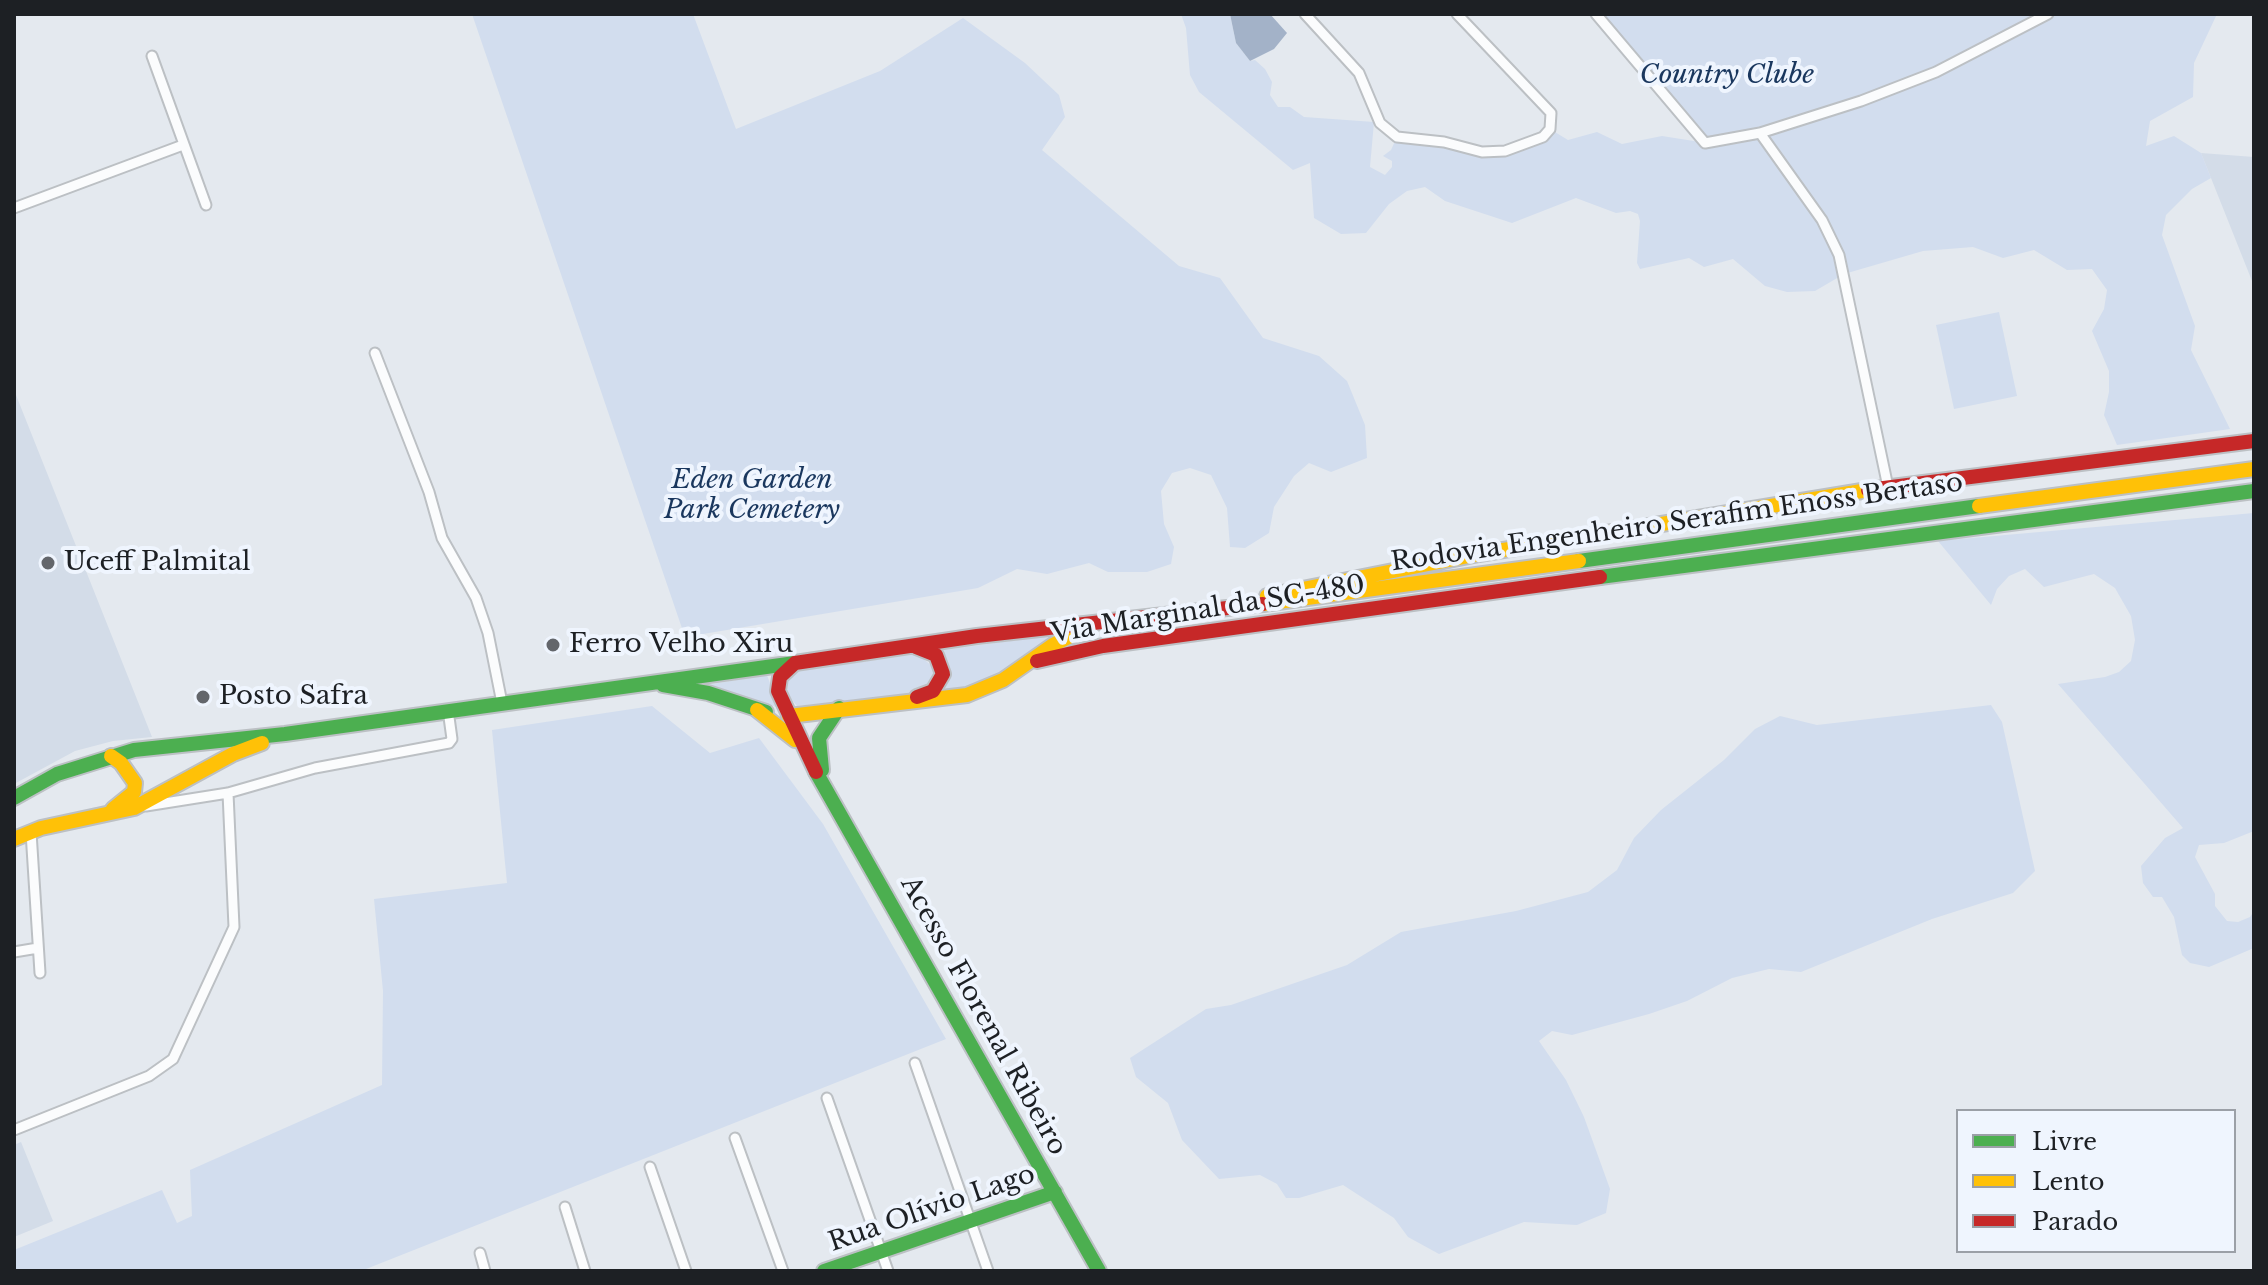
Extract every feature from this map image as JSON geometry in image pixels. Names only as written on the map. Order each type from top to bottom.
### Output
[{"type":"main road","points":[[1224,609],[1288,590],[1479,554],[1888,487],[2254,441]]},
{"type":"main road","name":"Rodovia Engenheiro Serafim Enoss Bertaso","points":[[14,798],[37,784],[88,762],[161,746],[285,734],[914,646],[1224,609],[2254,469]]},
{"type":"main road","name":"Via Marginal da SC-480","points":[[1026,665],[1044,658],[1103,646],[1930,531],[2054,520],[2254,491]]},
{"type":"main road","name":"Rodovia Engenheiro Serafim Enoss Bertaso","points":[[643,683],[708,693],[757,710],[789,716],[967,695],[1026,665],[1061,640],[1105,621]]},
{"type":"main road","points":[[907,700],[933,691],[943,674],[936,655],[914,646]]},
{"type":"main road","name":"Acesso Florenal Ribeiro","points":[[795,663],[777,684],[803,748],[1099,1271]]},
{"type":"main road","name":"Acesso Florenal Ribeiro","points":[[825,784],[819,758],[819,738],[839,708]]},
{"type":"main road","points":[[757,710],[803,748]]},
{"type":"main road","name":"Rodovia Engenheiro Serafim Enoss Bertaso","points":[[14,839],[31,832],[134,808],[233,754],[285,734]]},
{"type":"main road","points":[[106,813],[134,792],[135,783],[121,763],[111,756]]},
{"type":"main road","name":"Rua Olívio Lago","points":[[824,1271],[1055,1192]]},
{"type":"street","points":[[1305,14],[1359,73],[1380,123],[1397,137],[1444,142],[1482,152],[1505,151],[1543,137],[1550,129],[1551,113],[1457,14]]},
{"type":"street","points":[[1596,14],[1701,142],[1760,133],[1861,101],[1936,72],[2048,14]]},
{"type":"street","points":[[152,56],[206,205]]},
{"type":"street","points":[[1760,133],[1822,220],[1839,255],[1888,487]]},
{"type":"street","points":[[14,208],[183,145]]},
{"type":"street","points":[[375,353],[429,492],[442,538],[476,598],[488,633],[502,703]]},
{"type":"street","points":[[134,808],[228,793],[315,768],[449,743],[452,739],[448,710]]},
{"type":"street","points":[[14,1130],[149,1076],[173,1059],[234,927],[228,793]]},
{"type":"street","points":[[31,832],[40,973]]},
{"type":"street","points":[[14,952],[38,948]]},
{"type":"street","points":[[915,1063],[988,1271]]},
{"type":"street","points":[[827,1098],[888,1271]]},
{"type":"street","points":[[735,1138],[783,1271]]},
{"type":"street","points":[[650,1167],[686,1271]]},
{"type":"street","points":[[565,1207],[585,1271]]},
{"type":"street","points":[[480,1253],[485,1271]]},
{"type":"shaded area","points":[[1230,14],[1270,14],[1287,33],[1274,49],[1250,61],[1236,43]]},
{"type":"shaded area","points":[[2201,153],[2254,157],[2254,286],[2211,178]]},
{"type":"shaded area","name":"Uceff Palmital","points":[[14,390],[152,737],[113,741],[75,751],[14,784]]},
{"type":"shaded area","points":[[21,1142],[53,1221],[14,1237],[14,1145]]},
{"type":"green space","name":"Eden Garden Park Cemetery","points":[[472,14],[693,14],[736,129],[880,71],[963,18],[1025,63],[1059,95],[1065,117],[1042,150],[1179,266],[1220,278],[1263,338],[1319,356],[1347,381],[1365,425],[1367,458],[1331,472],[1309,463],[1294,476],[1274,507],[1269,533],[1245,548],[1230,547],[1227,508],[1211,475],[1190,468],[1172,473],[1161,491],[1164,524],[1174,547],[1171,564],[1147,572],[1108,572],[1089,563],[1047,574],[1017,569],[978,588],[685,637]]},
{"type":"green space","name":"Country Clube","points":[[1181,14],[1230,14],[1236,43],[1250,61],[1255,60],[1265,69],[1272,82],[1270,95],[1278,107],[1290,107],[1304,117],[1374,122],[1370,167],[1385,175],[1392,167],[1392,161],[1383,156],[1391,150],[1397,137],[1505,151],[1550,129],[1568,140],[1597,132],[1622,144],[1662,136],[1700,142],[1596,14],[2217,14],[2194,63],[2193,97],[2150,121],[2146,146],[2174,136],[2201,153],[2211,178],[2192,189],[2166,215],[2162,235],[2195,326],[2191,350],[2230,429],[2117,445],[2104,415],[2109,371],[2092,331],[2104,309],[2107,290],[2092,269],[2067,270],[2034,250],[2003,258],[1973,247],[1923,251],[1844,274],[1815,291],[1787,292],[1765,286],[1733,259],[1704,267],[1689,258],[1640,269],[1637,263],[1640,221],[1638,214],[1630,211],[1616,213],[1576,198],[1512,223],[1445,201],[1425,187],[1407,191],[1389,204],[1366,233],[1341,234],[1314,218],[1310,163],[1293,170],[1199,92],[1190,75],[1186,28]]},
{"type":"green space","points":[[1999,312],[2017,396],[1954,409],[1936,325]]},
{"type":"green space","points":[[2254,513],[2254,831],[2224,843],[2199,845],[2195,857],[2215,894],[2215,906],[2227,921],[2238,922],[2250,917],[2254,911],[2254,948],[2209,967],[2190,963],[2182,955],[2174,917],[2162,897],[2153,897],[2143,883],[2141,866],[2165,838],[2183,828],[2058,684],[2105,677],[2119,672],[2131,661],[2135,640],[2131,616],[2115,588],[2094,574],[2044,587],[2025,569],[2009,576],[1997,589],[1991,605],[1938,541]]},
{"type":"green space","points":[[1053,635],[1004,674],[942,696],[948,677],[944,650]]},
{"type":"green space","points":[[918,654],[934,668],[933,683],[916,693],[797,706],[787,694],[788,681],[797,671]]},
{"type":"green space","points":[[767,675],[779,708],[706,685]]},
{"type":"green space","points":[[1991,705],[2002,722],[2035,871],[2013,893],[1932,919],[1801,972],[1769,969],[1732,978],[1687,1001],[1649,1014],[1572,1035],[1552,1031],[1539,1041],[1566,1080],[1584,1117],[1610,1189],[1606,1213],[1577,1225],[1524,1222],[1439,1254],[1408,1237],[1394,1218],[1343,1185],[1299,1198],[1286,1198],[1277,1184],[1260,1175],[1219,1179],[1182,1140],[1168,1103],[1136,1077],[1130,1058],[1206,1009],[1231,1005],[1347,965],[1401,932],[1516,911],[1588,892],[1617,870],[1634,838],[1661,810],[1724,760],[1755,729],[1780,716],[1817,725]]},
{"type":"green space","points":[[652,706],[710,753],[759,738],[823,824],[946,1039],[361,1271],[14,1271],[14,1250],[162,1190],[177,1223],[192,1216],[190,1170],[382,1085],[383,991],[374,899],[507,883],[492,730]]},
{"type":"traffic: fast","points":[[1600,577],[2254,491]]},
{"type":"traffic: fast","points":[[1579,561],[1979,506]]},
{"type":"traffic: fast","points":[[14,798],[57,774],[134,750],[285,734],[795,663]]},
{"type":"traffic: fast","points":[[663,685],[708,693],[766,712]]},
{"type":"traffic: fast","points":[[822,770],[819,738],[839,708]]},
{"type":"traffic: fast","points":[[816,772],[1099,1271]]},
{"type":"traffic: fast","points":[[824,1271],[1055,1192]]},
{"type":"traffic: slow","points":[[1979,506],[2254,469]]},
{"type":"traffic: slow","points":[[1267,596],[1479,554],[1868,490]]},
{"type":"traffic: slow","points":[[1263,604],[1579,561]]},
{"type":"traffic: slow","points":[[789,716],[967,695],[1003,680],[1053,645],[1084,629]]},
{"type":"traffic: slow","points":[[757,710],[795,740]]},
{"type":"traffic: slow","points":[[14,839],[41,828],[134,808],[233,754],[262,743]]},
{"type":"traffic: slow","points":[[111,756],[121,763],[135,783],[134,792],[113,809]]},
{"type":"traffic: jam","points":[[1868,490],[2254,441]]},
{"type":"traffic: jam","points":[[1037,661],[1103,646],[1600,577]]},
{"type":"traffic: jam","points":[[816,772],[778,691],[780,677],[795,663],[977,636],[1263,604]]},
{"type":"traffic: jam","points":[[916,647],[936,655],[943,674],[933,691],[917,697]]},
{"type":"place","name":"Uceff Palmital","points":[[48,563]]},
{"type":"place","name":"Ferro Velho Xiru","points":[[553,645]]},
{"type":"place","name":"Posto Safra","points":[[203,697]]}]
